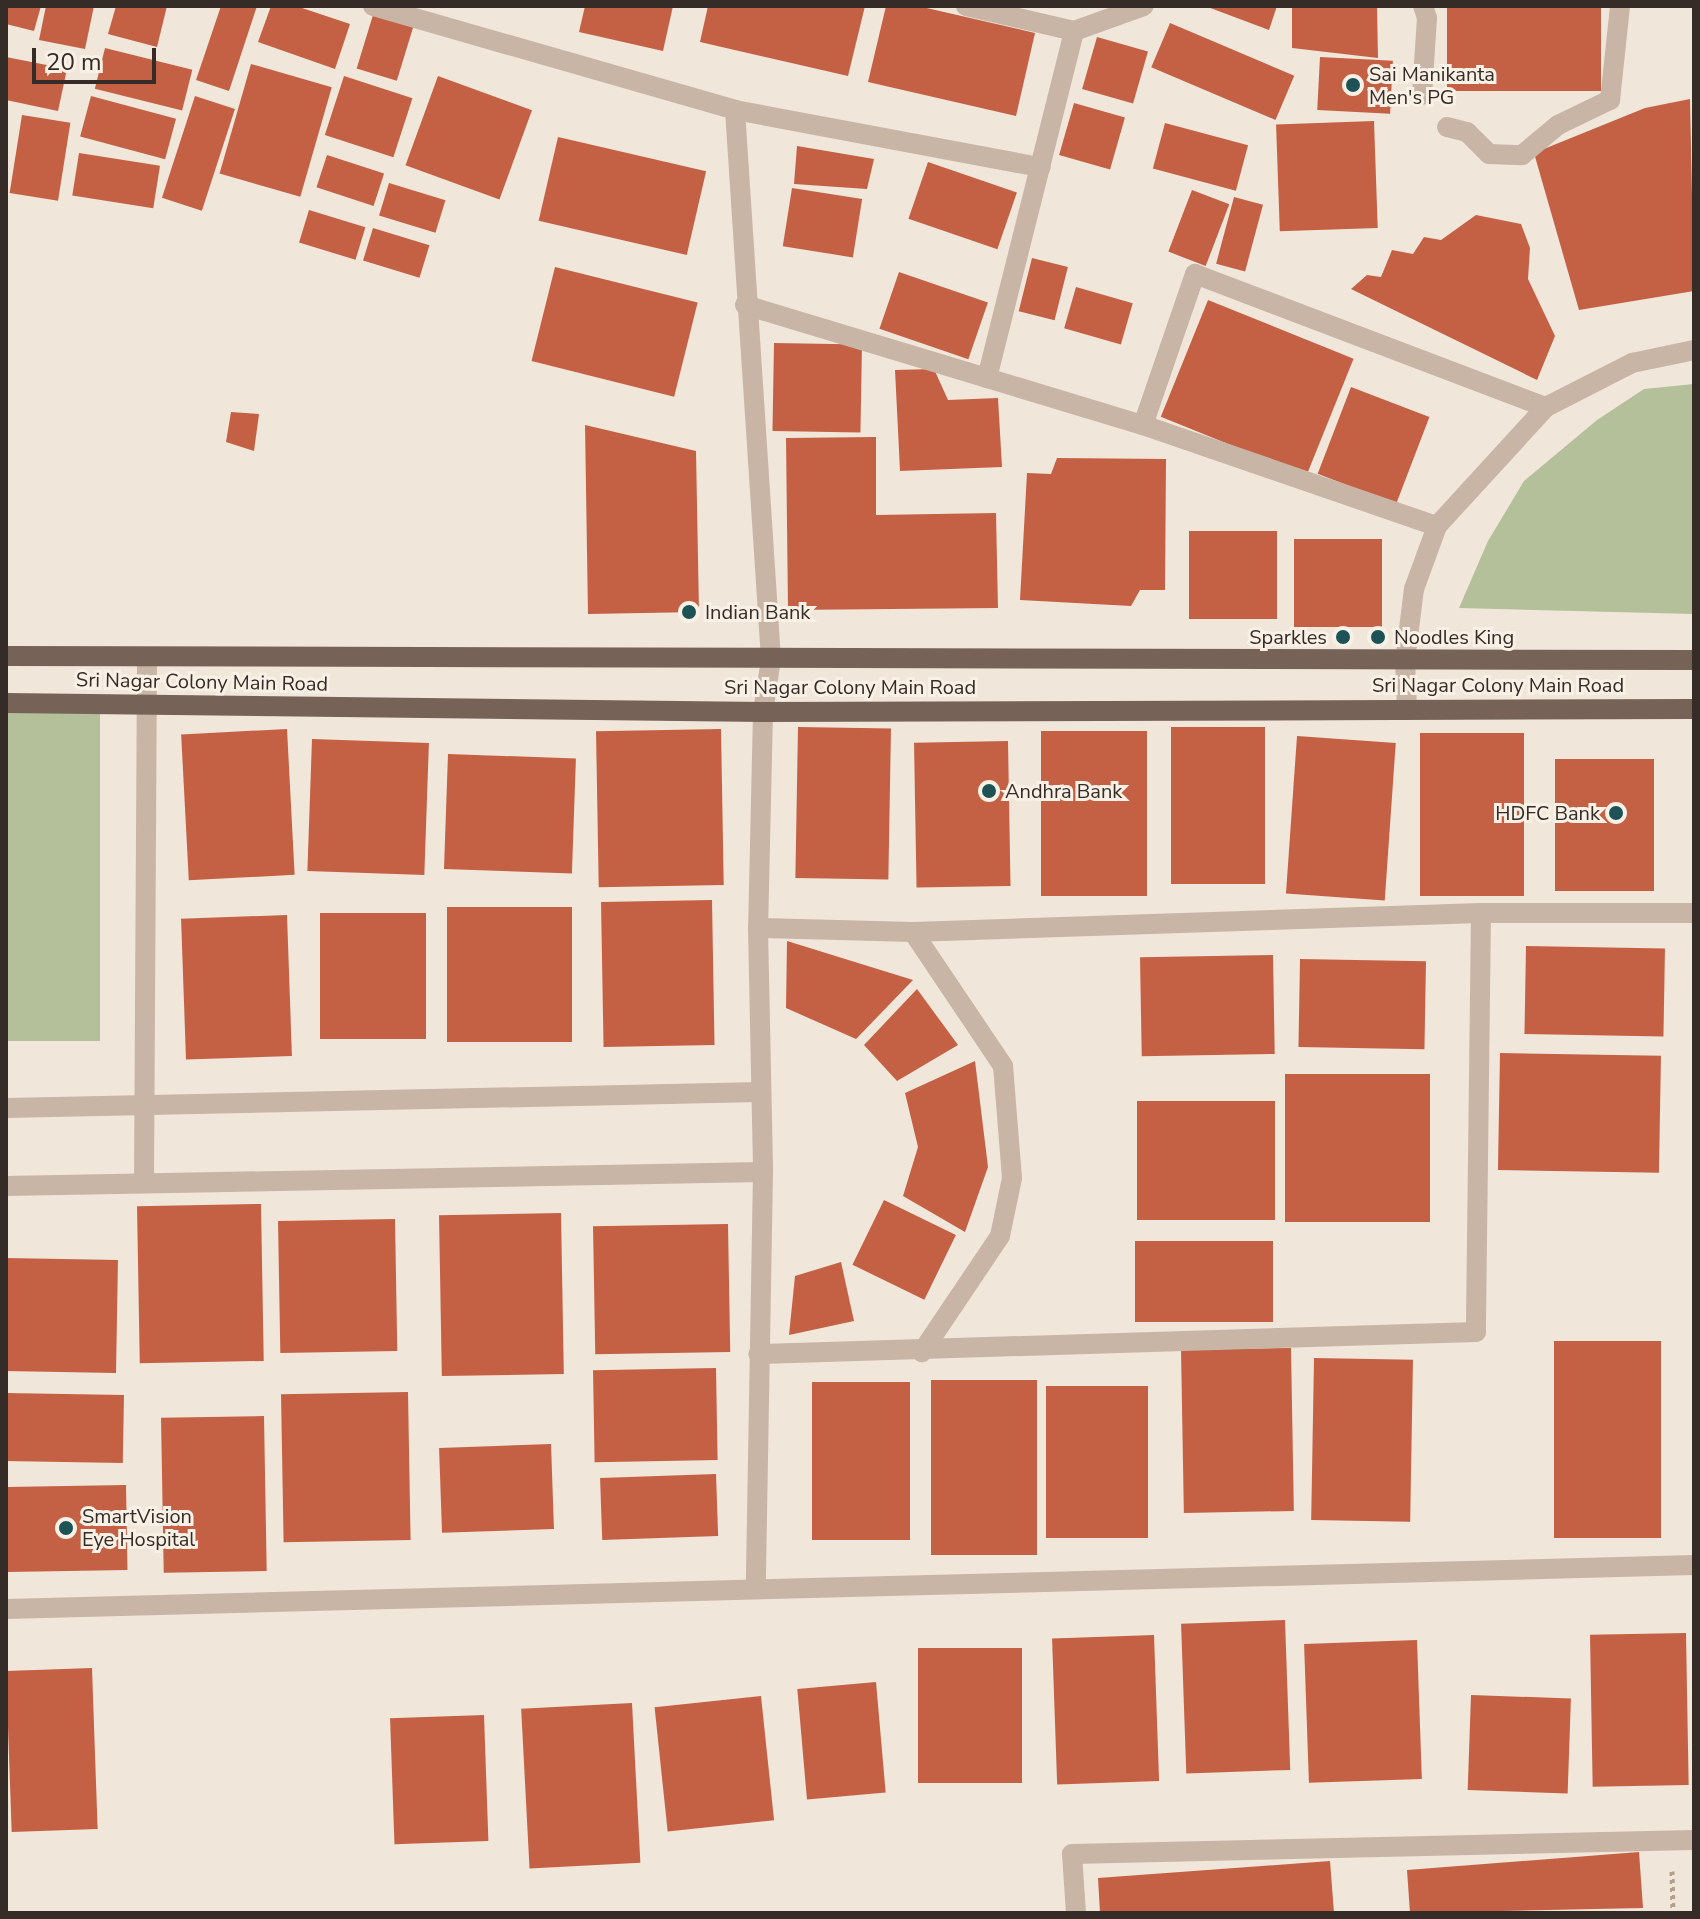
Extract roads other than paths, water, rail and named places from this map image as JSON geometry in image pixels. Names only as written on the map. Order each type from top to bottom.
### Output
[{"type":"main road","name":"Sri Nagar Colony Main Road","points":[[6,656],[147,660],[1694,660]]},
{"type":"main road","name":"Sri Nagar Colony Main Road","points":[[6,703],[763,712],[1694,709]]},
{"type":"street","points":[[373,6],[735,110],[1041,167]]},
{"type":"street","points":[[966,6],[1074,31],[1144,6]]},
{"type":"street","points":[[1422,95],[1427,18],[1423,6]]},
{"type":"street","points":[[1447,127],[1467,132],[1489,154],[1522,155],[1558,125],[1610,100],[1620,6]]},
{"type":"street","points":[[987,378],[1074,31]]},
{"type":"street","points":[[735,110],[745,305],[771,659],[763,712],[758,928],[763,1172],[756,1589]]},
{"type":"street","points":[[1143,425],[1195,274],[1546,407]]},
{"type":"street","points":[[745,305],[1143,425],[1437,526]]},
{"type":"street","points":[[1407,710],[1405,661],[1414,589],[1437,526],[1546,407],[1632,363],[1694,350]]},
{"type":"street","points":[[144,1182],[147,660]]},
{"type":"street","points":[[758,928],[913,932],[1481,913],[1694,913]]},
{"type":"street","points":[[758,1354],[922,1352],[1476,1332],[1481,913]]},
{"type":"street","points":[[913,932],[1003,1066],[1012,1178],[1000,1236],[922,1352]]},
{"type":"street","points":[[6,1108],[761,1092]]},
{"type":"street","points":[[6,1186],[763,1172]]},
{"type":"street","points":[[6,1609],[1694,1565]]},
{"type":"street","points":[[1076,1913],[1072,1854],[1694,1840]]},
{"type":"place","name":"Sai Manikanta Men's PG","points":[[1353,85]]},
{"type":"place","name":"Indian Bank","points":[[689,612]]},
{"type":"place","name":"Sparkles","points":[[1343,637]]},
{"type":"place","name":"Noodles King","points":[[1378,637]]},
{"type":"place","name":"Andhra Bank","points":[[989,791]]},
{"type":"place","name":"HDFC Bank","points":[[1616,813]]},
{"type":"place","name":"SmartVision Eye Hospital","points":[[66,1528]]}]
